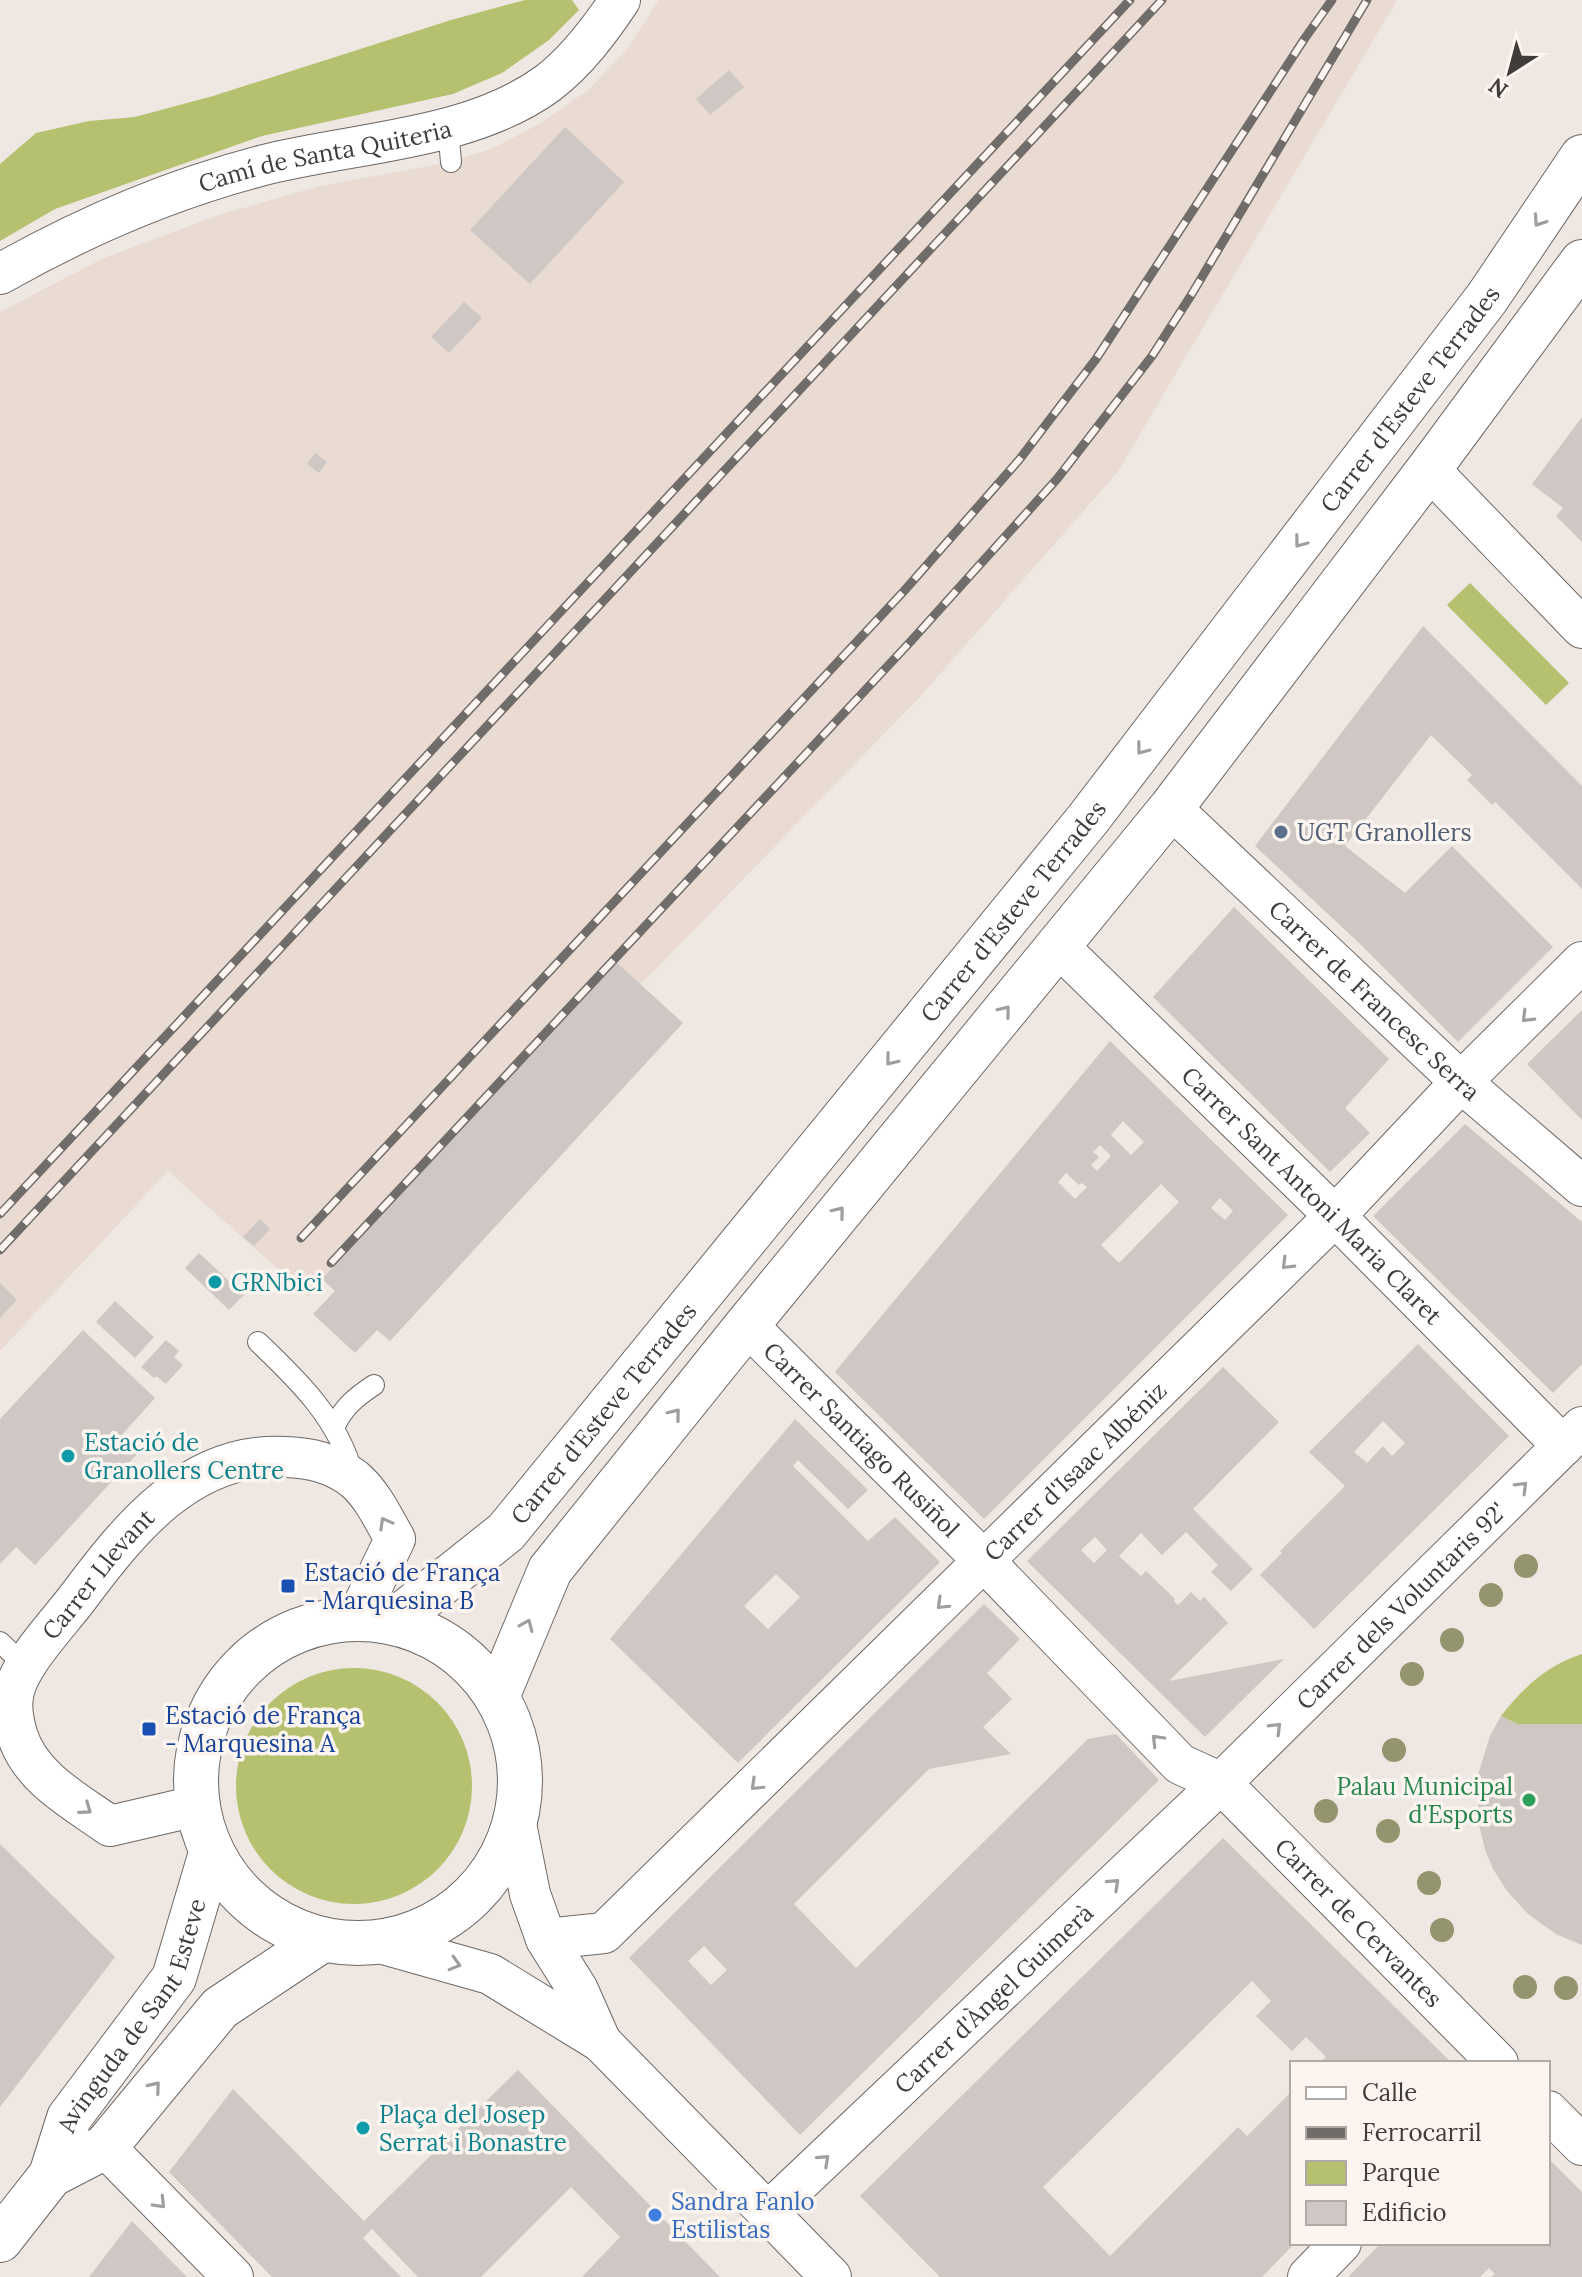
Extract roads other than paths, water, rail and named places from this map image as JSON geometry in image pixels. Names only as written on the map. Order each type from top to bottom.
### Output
[{"type":"street","name":"Camí de Santa Quiteria","points":[[0,274],[123,212],[171,193],[265,165],[449,145],[549,82],[587,45],[620,0]]},
{"type":"street","name":"Carrer d'Esteve Terrades","points":[[375,1620],[506,1532],[1078,831],[1487,298],[1582,157]]},
{"type":"street","points":[[497,1697],[550,1570],[1171,808],[1582,262]]},
{"type":"street","points":[[1429,469],[1582,628]]},
{"type":"street","name":"Carrer de Francesc Serra","points":[[1171,808],[1461,1082],[1582,1186]]},
{"type":"street","name":"Carrer Sant Antoni Maria Claret","points":[[1058,946],[1335,1216],[1572,1437]]},
{"type":"street","name":"Carrer d'Isaac Albéniz","points":[[546,1939],[604,1933],[1335,1216],[1461,1082],[1581,965]]},
{"type":"street","name":"Carrer Santiago Rusiñol","points":[[747,1325],[985,1562],[1180,1764],[1221,1783]]},
{"type":"street","name":"Carrer dels Voluntaris 92'","points":[[1221,1783],[1572,1437]]},
{"type":"street","name":"Carrer Llevant","points":[[196,1806],[110,1826],[17,1761],[24,1752],[16,1731],[10,1674],[114,1549],[153,1508],[187,1483],[238,1461],[275,1456],[316,1460],[333,1466],[354,1479],[368,1493],[395,1539],[375,1620]]},
{"type":"street","points":[[380,1943],[426,1930],[466,1904],[497,1868],[516,1824],[521,1781],[515,1738],[497,1697],[470,1663],[434,1637],[375,1620],[307,1625],[259,1651],[234,1675],[214,1703],[200,1736],[194,1770],[196,1806],[211,1853],[240,1895],[281,1925],[322,1940],[380,1943],[490,1974],[601,2042],[831,2277]]},
{"type":"street","name":"Carrer de Cervantes","points":[[1221,1783],[1496,2061]]},
{"type":"street","name":"Carrer d'Àngel Guimerà","points":[[767,2213],[1221,1783]]},
{"type":"street","points":[[516,1824],[530,1894],[546,1939],[578,1990],[601,2042]]},
{"type":"street","name":"Avinguda de Sant Esteve","points":[[0,2240],[51,2175],[69,2118],[174,1978],[211,1853]]},
{"type":"street","name":"Avinguda de Sant Esteve","points":[[51,2175],[105,2147],[220,2008],[322,1940]]},
{"type":"street","points":[[1550,2113],[1582,2145]]},
{"type":"street","points":[[105,2147],[233,2277]]},
{"type":"street","points":[[1308,2277],[1339,2245]]},
{"type":"lane","points":[[258,1342],[296,1378],[334,1428],[347,1453],[354,1479]]},
{"type":"lane","points":[[334,1428],[341,1411],[374,1385]]},
{"type":"railway","points":[[0,1214],[1130,0]]},
{"type":"railway","points":[[0,1250],[1162,0]]},
{"type":"railway","points":[[301,1238],[904,591],[1019,460],[1096,359],[1332,0]]},
{"type":"railway","points":[[331,1263],[912,640],[1057,479],[1152,356],[1367,0]]},
{"type":"place","name":"UGT Granollers","points":[[1281,832]]},
{"type":"place","name":"GRNbici","points":[[215,1282]]},
{"type":"place","name":"Estació de Granollers Centre","points":[[68,1456]]},
{"type":"place","name":"Estació de França - Marquesina B","points":[[288,1586]]},
{"type":"place","name":"Estació de França - Marquesina A","points":[[149,1729]]},
{"type":"place","name":"Palau Municipal d'Esports","points":[[1529,1800]]},
{"type":"place","name":"Plaça del Josep Serrat i Bonastre","points":[[363,2128]]},
{"type":"place","name":"Sandra Fanlo Estilistas","points":[[655,2215]]}]
